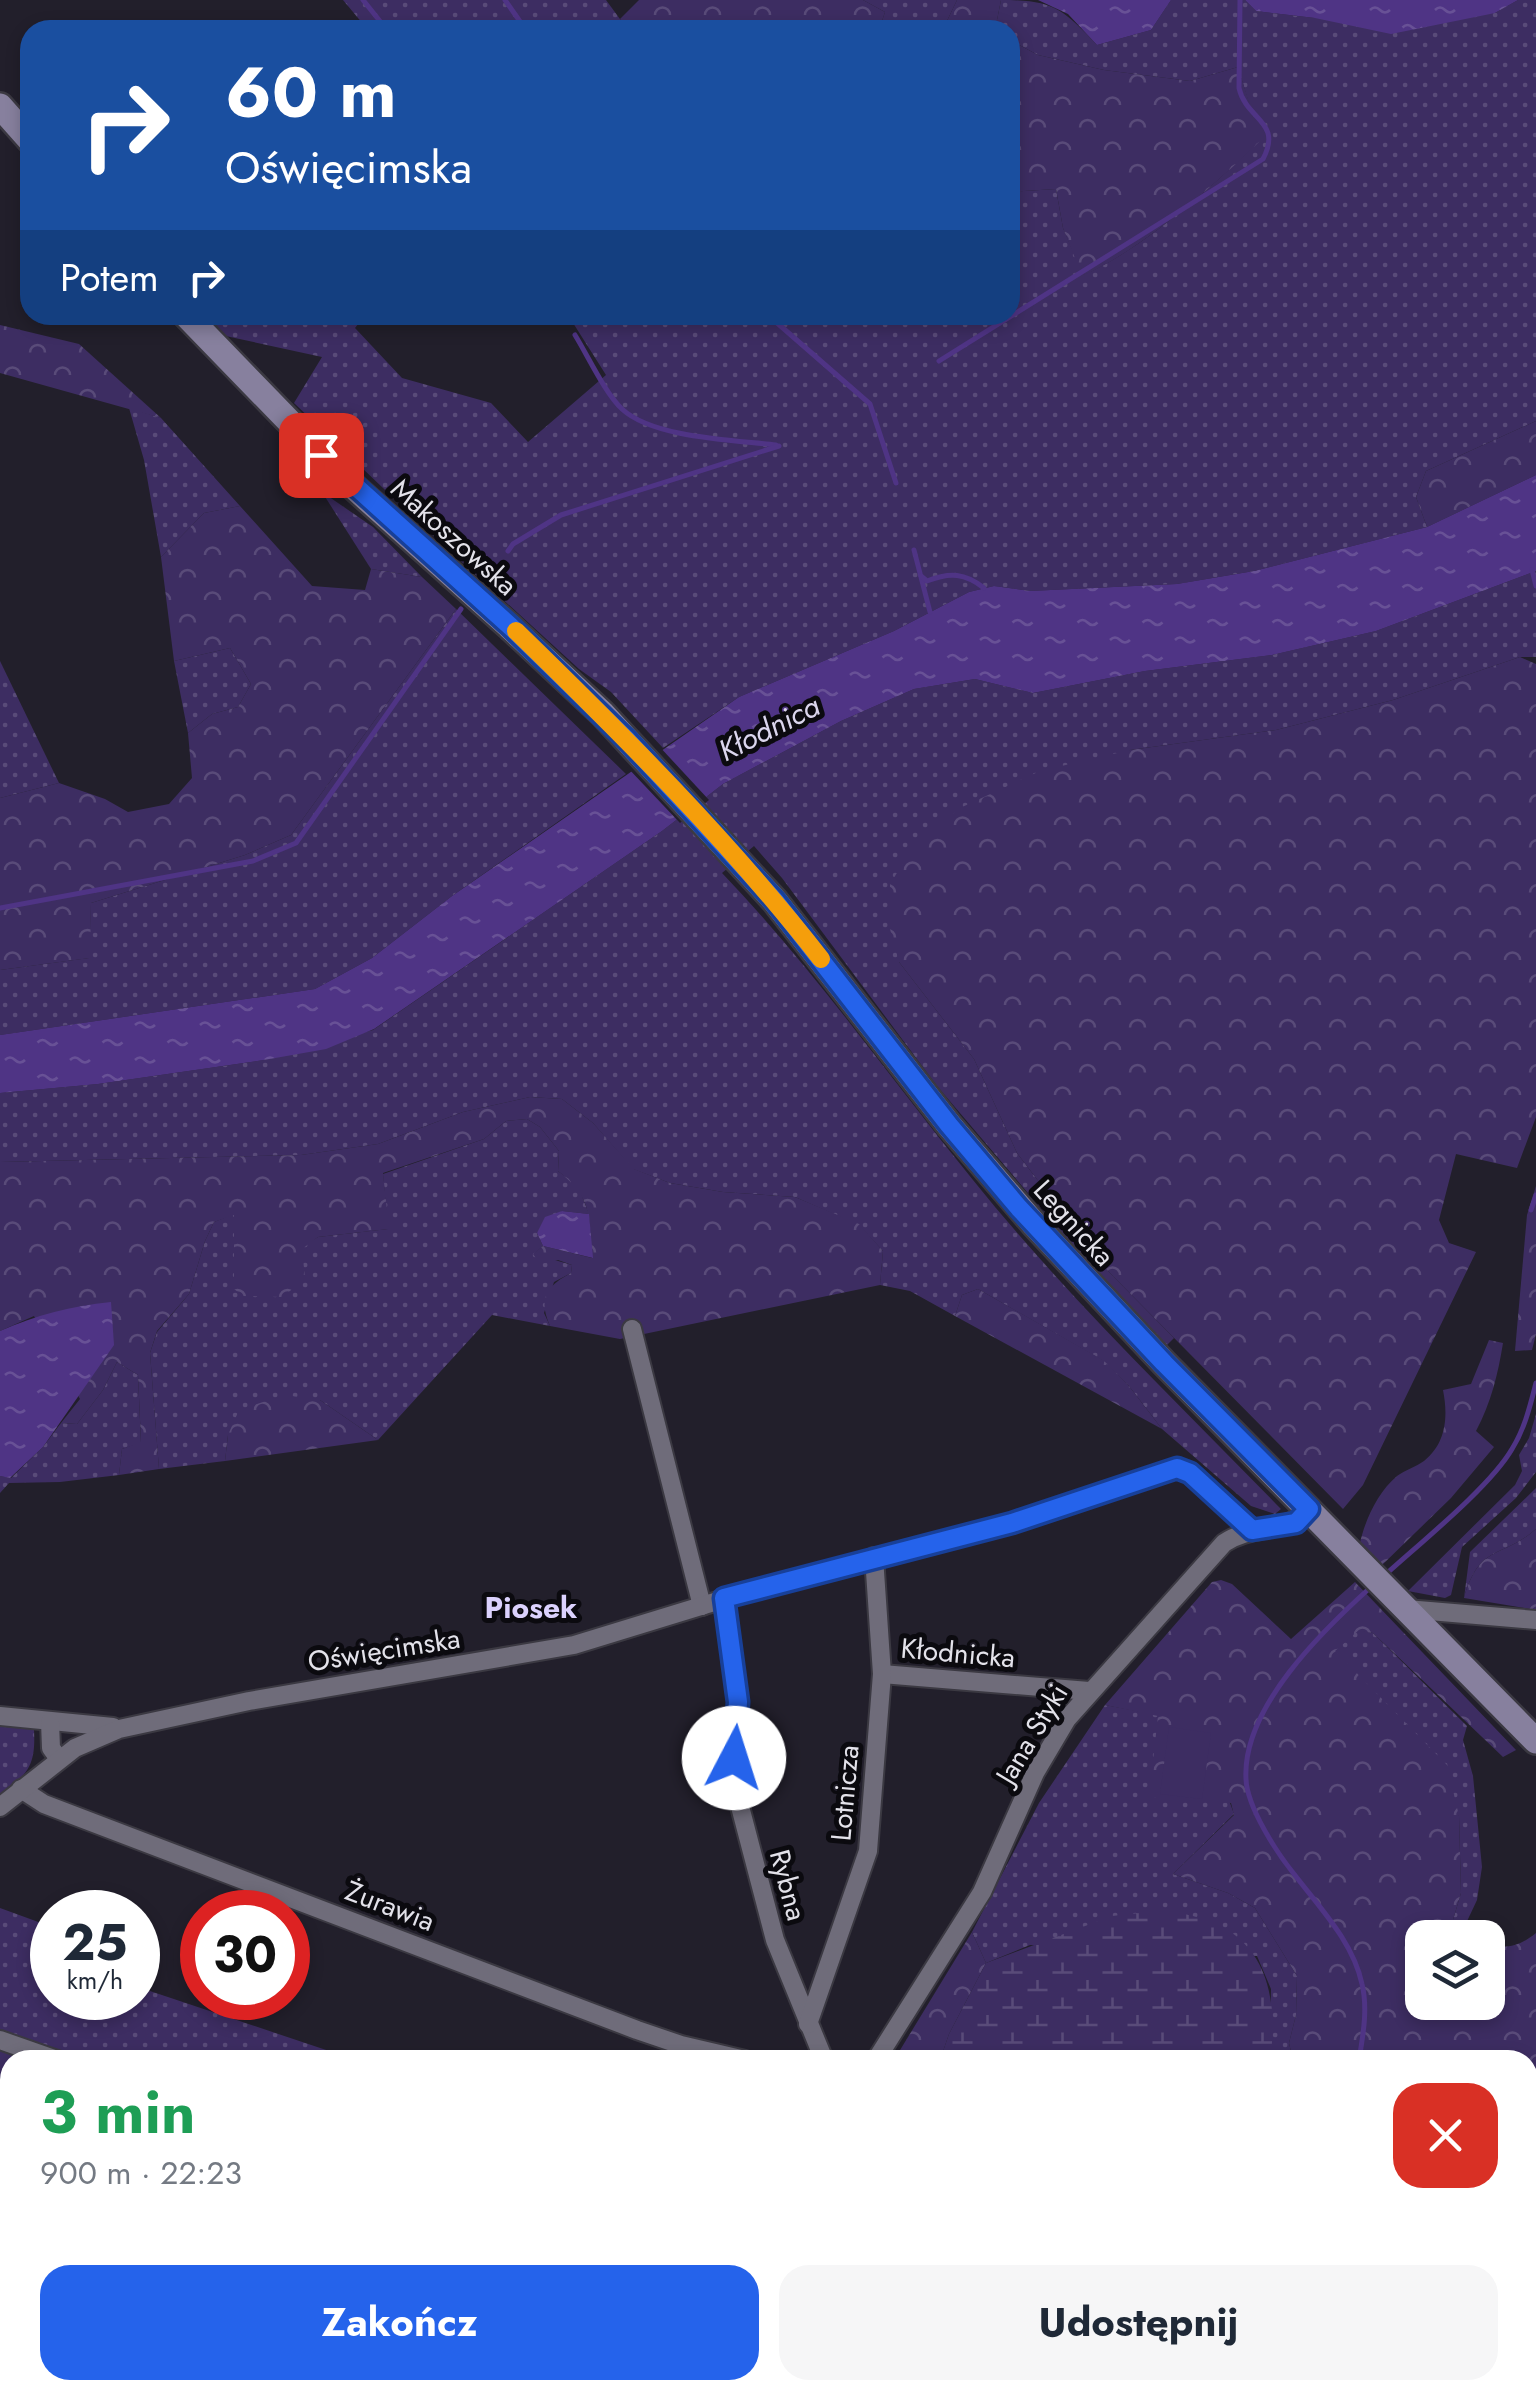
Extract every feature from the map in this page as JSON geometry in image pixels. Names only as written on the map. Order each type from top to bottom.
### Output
[{"type":"main road","points":[[0,106],[20,129]]},
{"type":"main road","name":"Makoszowska","points":[[196,325],[347,481],[603,714]]},
{"type":"main road","name":"Legnicka","points":[[603,714],[746,867],[1005,1191],[1152,1351],[1536,1742]]},
{"type":"street","points":[[632,1330],[702,1606]]},
{"type":"street","name":"Oświęcimska","points":[[0,1806],[59,1759],[104,1734],[248,1700],[536,1653],[606,1636],[724,1598],[1012,1523],[1177,1468],[1190,1473],[1252,1530]]},
{"type":"street","name":"Jana Styki","points":[[882,2050],[982,1892],[1040,1763],[1089,1691],[1230,1539],[1252,1530],[1296,1523],[1309,1509]]},
{"type":"street","name":"Lotnicza","points":[[808,2024],[866,1861],[882,1674],[874,1558]]},
{"type":"street","name":"Rybna","points":[[724,1598],[738,1702],[733,1775],[737,1795],[775,1940],[819,2050]]},
{"type":"street","points":[[1401,1604],[1536,1620]]},
{"type":"street","name":"Kłodnicka","points":[[882,1674],[1089,1691]]},
{"type":"street","name":"Oświęcimska","points":[[0,1716],[105,1727],[138,1725]]},
{"type":"street","points":[[50,1722],[52,1748],[59,1759]]},
{"type":"street","name":"Żurawia","points":[[21,1789],[44,1804],[620,2024],[702,2050]]},
{"type":"street","points":[[0,2040],[28,2050]]},
{"type":"green space","points":[[343,0],[606,0],[621,20],[360,20]]},
{"type":"green space","points":[[639,0],[863,0],[885,12],[882,20],[620,19]]},
{"type":"green space","points":[[863,0],[957,0],[947,20],[882,20],[885,12]]},
{"type":"green space","points":[[957,0],[1001,0],[997,20],[947,20]]},
{"type":"green space","points":[[1001,0],[1045,4],[1075,22],[1097,45],[1151,30],[1171,0],[1245,0],[1256,11],[1315,18],[1495,13],[1518,0],[1536,0],[1536,421],[1426,471],[1416,497],[1427,527],[1254,571],[1177,584],[1030,591],[994,586],[969,592],[894,631],[739,697],[663,748],[611,692],[579,669],[294,403],[322,357],[221,335],[212,325],[357,325],[355,328],[402,378],[491,403],[528,442],[606,375],[574,325],[1020,325],[1020,191],[1056,189],[1063,228],[1083,275],[1152,234],[1260,140],[1238,67],[1190,81],[1104,70],[1038,55],[1020,45],[1020,20],[997,20]]},
{"type":"green space","points":[[1020,45],[1038,55],[1104,70],[1190,81],[1238,67],[1261,140],[1200,196],[1128,251],[1082,276],[1063,228],[1056,189],[1020,191]]},
{"type":"green space","points":[[0,325],[79,344],[161,418],[0,373]]},
{"type":"green space","points":[[129,408],[161,418],[240,506],[204,513],[161,557],[144,460]]},
{"type":"green space","points":[[1536,421],[1536,475],[1427,527],[1416,497],[1426,471]]},
{"type":"green space","points":[[322,492],[373,527],[422,577],[371,569]]},
{"type":"green space","points":[[240,506],[312,586],[365,590],[371,569],[422,577],[456,609],[291,835],[245,855],[91,903],[90,958],[0,970],[0,798],[59,783],[105,799],[128,812],[169,804],[192,778],[188,733],[212,714],[238,707],[251,684],[230,648],[174,661],[161,557],[204,513]]},
{"type":"green space","points":[[1536,571],[1536,657],[1520,657],[1393,700],[1276,730],[1130,750],[899,962],[974,1059],[1017,1153],[1102,1265],[1174,1338],[1166,1346],[1096,1273],[937,1086],[754,846],[722,873],[820,985],[1046,1266],[1281,1509],[1275,1514],[1251,1506],[1162,1429],[1129,1386],[1102,1360],[978,1289],[962,1295],[955,1316],[910,1291],[880,1285],[883,1251],[859,1225],[795,1197],[723,1192],[670,1183],[633,1169],[593,1123],[562,1099],[530,1097],[463,1112],[378,1144],[301,1155],[0,1162],[0,1093],[98,1084],[264,1060],[373,1030],[662,831],[723,784],[841,721],[914,689],[975,679],[1033,693],[1145,671],[1272,655],[1376,631]]},
{"type":"green space","points":[[456,609],[626,774],[452,896],[372,958],[315,989],[0,1035],[0,970],[89,958],[91,903],[245,855],[291,835]]},
{"type":"green space","points":[[230,648],[251,684],[238,707],[212,714],[188,733],[174,661]]},
{"type":"green space","points":[[1520,657],[1536,664],[1536,1117],[1517,1168],[1456,1154],[1439,1220],[1449,1243],[1476,1252],[1363,1485],[1343,1509],[1102,1265],[1017,1153],[974,1059],[899,962],[890,929],[890,884],[917,841],[960,808],[1040,771],[1130,750],[1276,730],[1393,700]]},
{"type":"green space","points":[[0,661],[59,783],[0,798]]},
{"type":"green space","points":[[530,1097],[562,1099],[593,1123],[634,1169],[670,1183],[723,1192],[795,1197],[859,1224],[883,1251],[880,1285],[620,1339],[550,1326],[545,1308],[547,1294],[555,1283],[571,1273],[572,1265],[558,1260],[540,1264],[533,1254],[543,1246],[592,1258],[589,1220],[578,1190],[558,1171],[559,1151],[540,1127],[527,1119],[506,1121],[484,1139],[383,1173],[389,1229],[318,1237],[302,1249],[305,1278],[283,1297],[243,1296],[234,1289],[234,1215],[214,1222],[189,1294],[157,1331],[150,1353],[159,1469],[119,1475],[122,1449],[141,1442],[138,1375],[117,1362],[103,1390],[77,1424],[61,1423],[80,1399],[34,1316],[0,1331],[0,1162],[301,1155],[378,1144],[463,1112]]},
{"type":"green space","points":[[527,1119],[540,1127],[559,1151],[558,1171],[578,1186],[589,1214],[562,1211],[537,1233],[543,1246],[534,1254],[572,1265],[571,1273],[554,1282],[544,1313],[550,1326],[492,1315],[378,1440],[320,1400],[228,1435],[225,1461],[159,1469],[150,1353],[157,1332],[189,1294],[214,1222],[234,1214],[234,1289],[318,1237],[388,1229],[383,1174],[484,1139],[506,1121]]},
{"type":"green space","points":[[1536,1186],[1536,1334],[1532,1350],[1515,1351],[1527,1215]]},
{"type":"green space","points":[[978,1289],[1103,1360],[1162,1429],[955,1316],[962,1295]]},
{"type":"green space","points":[[1489,1340],[1503,1343],[1493,1388],[1476,1431],[1494,1447],[1451,1498],[1380,1567],[1360,1543],[1369,1516],[1390,1483],[1432,1454],[1445,1419],[1443,1390],[1471,1384]]},
{"type":"green space","points":[[117,1362],[138,1375],[141,1443],[122,1449],[119,1475],[9,1483],[0,1493],[0,1476],[11,1478],[61,1423],[77,1424],[103,1390]]},
{"type":"green space","points":[[284,1395],[320,1400],[378,1440],[225,1461],[228,1435],[239,1410]]},
{"type":"green space","points":[[1536,1414],[1536,1472],[1516,1498],[1462,1547],[1451,1595],[1445,1598],[1408,1591],[1515,1485],[1522,1471],[1519,1455]]},
{"type":"green space","points":[[1536,1488],[1536,1529],[1484,1560],[1464,1598],[1470,1552]]},
{"type":"green space","points":[[1536,1529],[1536,1610],[1464,1598],[1484,1560]]},
{"type":"green space","points":[[1212,1582],[1232,1584],[1291,1639],[1355,1582],[1516,1750],[1503,1757],[1373,1633],[1358,1631],[1335,1651],[1447,1765],[1459,1816],[1461,1893],[1453,1920],[1405,1920],[1405,2020],[1505,2020],[1505,1946],[1536,1933],[1536,2050],[1291,2050],[1297,1976],[1255,1908],[1228,1893],[1173,1874],[1234,1815],[1231,1803],[1149,1797],[1158,1716],[1105,1705]]},
{"type":"green space","points":[[1358,1630],[1373,1633],[1467,1726],[1463,1740],[1473,1776],[1482,1867],[1477,1900],[1468,1920],[1453,1920],[1461,1893],[1459,1816],[1334,1651]]},
{"type":"green space","points":[[1105,1705],[1158,1715],[1230,1803],[1234,1814],[1173,1874],[1228,1893],[1255,1908],[1297,1976],[1291,2050],[1270,2050],[1271,1989],[1257,1956],[1030,1945],[986,1963],[972,1932],[1039,1803]]},
{"type":"green space","points":[[0,1723],[30,1726],[34,1743],[28,1769],[0,1796]]},
{"type":"green space","points":[[1169,1727],[1211,1733],[1202,1799],[1160,1794]]},
{"type":"green space","points":[[0,1908],[30,1919],[30,2020],[160,2020],[160,1994],[180,2001],[180,2020],[237,2020],[326,2050],[45,2050],[0,2034]]},
{"type":"green space","points":[[1168,1910],[1215,1923],[1233,1934],[1248,1947],[1266,1981],[1273,2019],[1271,2050],[943,2050],[986,1963],[1112,1916]]},
{"type":"green space","points":[[972,1932],[986,1963],[943,2050],[900,2050]]},
{"type":"water","points":[[1038,0],[1171,0],[1151,30],[1097,45],[1068,14]]},
{"type":"water","points":[[1245,0],[1518,0],[1495,13],[1391,34],[1315,18],[1256,11]]},
{"type":"water","name":"Kłodnica","points":[[1536,475],[1536,571],[1376,631],[1272,655],[1145,671],[1033,693],[975,679],[914,689],[841,721],[723,784],[662,831],[374,1029],[326,1049],[264,1060],[98,1084],[0,1093],[0,1035],[315,989],[372,958],[452,896],[739,697],[894,631],[969,592],[994,586],[1030,591],[1177,584],[1254,571],[1427,527]]},
{"type":"water","points":[[562,1211],[589,1214],[593,1258],[543,1246],[537,1233],[545,1217]]},
{"type":"water","points":[[111,1302],[114,1345],[43,1447],[10,1478],[0,1476],[0,1331],[54,1312]]},
{"type":"pier","points":[[658,745],[709,800],[680,823],[627,767]]},
{"type":"waterway","points":[[363,0],[379,20]]},
{"type":"waterway","points":[[505,0],[519,20]]},
{"type":"waterway","points":[[1020,310],[1263,159],[1269,136],[1239,88],[1240,0]]},
{"type":"waterway","points":[[779,325],[870,404],[896,483]]},
{"type":"waterway","points":[[939,361],[997,325]]},
{"type":"waterway","points":[[575,335],[609,394],[636,419],[673,432],[776,445]]},
{"type":"waterway","points":[[508,551],[561,515],[779,446]]},
{"type":"waterway","points":[[914,550],[930,612]]},
{"type":"waterway","points":[[1532,570],[1536,586]]},
{"type":"waterway","points":[[921,576],[927,581],[957,576],[984,588]]},
{"type":"waterway","points":[[0,908],[253,861],[296,843],[461,609]]},
{"type":"waterway","points":[[1531,1210],[1536,1195]]},
{"type":"waterway","points":[[1384,1576],[1502,1464],[1527,1417],[1536,1383]]},
{"type":"waterway","points":[[1360,2050],[1365,2003],[1358,1969],[1334,1926],[1272,1842],[1257,1816],[1246,1779],[1248,1752],[1271,1698],[1310,1648],[1372,1586]]},
{"type":"slow traffic","points":[[516,631],[603,714],[746,867],[821,959]]},
{"type":"district","name":"Piosek","points":[[531,1607]]},
{"type":"route","points":[[321,455],[603,714],[775,901],[949,1125],[1019,1208],[1164,1363],[1309,1509],[1296,1523],[1252,1530],[1190,1473],[1177,1468],[1012,1523],[724,1598],[738,1702],[734,1758]]}]
